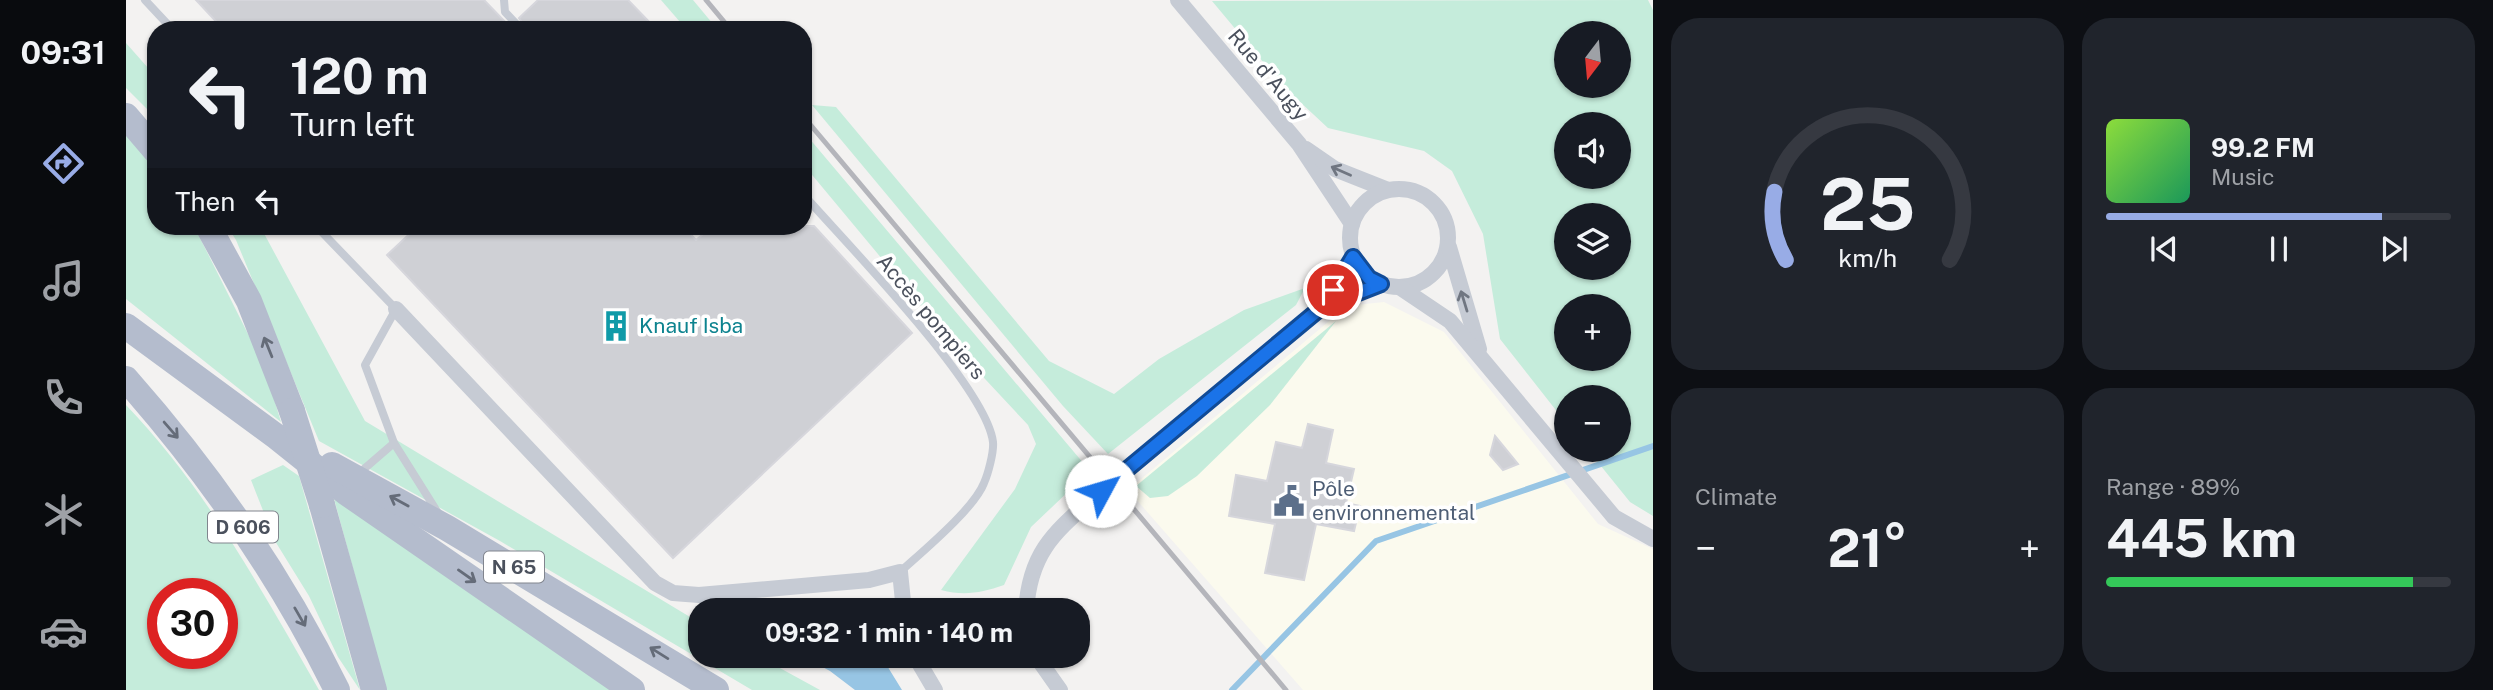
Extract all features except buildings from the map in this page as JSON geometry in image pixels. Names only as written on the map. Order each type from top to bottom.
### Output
[{"type":"main road","points":[[126,116],[147,140]]},
{"type":"main road","points":[[213,235],[249,301],[292,411],[323,505],[374,690]]},
{"type":"main road","name":"N 65","points":[[126,326],[277,437],[347,493],[632,690]]},
{"type":"main road","name":"D 606","points":[[126,379],[185,445],[221,495],[298,614],[337,690]]},
{"type":"main road","name":"N 65","points":[[277,437],[447,528],[716,690]]},
{"type":"street","name":"Rue d'Augy","points":[[1178,0],[1299,145],[1352,224]]},
{"type":"street","name":"Rue d'Augy","points":[[1299,145],[1335,169],[1388,190]]},
{"type":"street","points":[[1449,247],[1443,263],[1432,276],[1417,285],[1401,288],[1381,284],[1369,278],[1353,257],[1350,241],[1352,224],[1365,202],[1388,190],[1404,189],[1420,193],[1434,202],[1444,215],[1449,230],[1449,247],[1481,354]]},
{"type":"street","points":[[1028,598],[1032,571],[1049,537],[1322,307],[1353,257]]},
{"type":"street","points":[[1322,307],[1381,284]]},
{"type":"street","points":[[1401,288],[1450,321],[1481,354],[1574,472],[1614,517],[1653,539]]},
{"type":"street","points":[[396,309],[655,583],[673,593],[698,595],[869,580],[900,572],[903,598]]},
{"type":"street","points":[[922,668],[935,690]]},
{"type":"street","points":[[1044,668],[1060,690]]},
{"type":"lane","points":[[145,0],[165,21]]},
{"type":"lane","points":[[504,0],[505,12],[514,21]]},
{"type":"lane","name":"Accès pompiers","points":[[812,204],[934,345],[977,400],[993,443],[984,485],[957,517],[900,572]]},
{"type":"lane","points":[[325,235],[396,309],[365,365],[394,443],[447,528]]},
{"type":"lane","points":[[355,477],[394,443]]},
{"type":"shaded area","points":[[1384,302],[1444,332],[1598,524],[1653,549],[1653,690],[1303,690],[1128,490],[1347,306]]},
{"type":"green space","points":[[661,0],[693,0],[710,21],[679,21]]},
{"type":"green space","points":[[1648,0],[1653,10],[1653,516],[1630,502],[1598,462],[1631,462],[1631,385],[1554,385],[1554,408],[1500,339],[1483,234],[1452,171],[1424,151],[1328,128],[1284,87],[1212,1]]},
{"type":"green space","points":[[126,43],[147,67],[147,109],[126,88]]},
{"type":"green space","points":[[812,105],[836,107],[1049,361],[1114,394],[1159,359],[1244,310],[1305,288],[1296,305],[1108,454],[1063,406]]},
{"type":"green space","points":[[126,131],[147,157],[147,235],[198,235],[264,366],[281,422],[126,299]]},
{"type":"green space","points":[[812,142],[1090,471],[1031,527],[1004,585],[972,593],[941,590],[1015,489],[1036,444],[1028,425],[957,349],[812,175]]},
{"type":"green space","points":[[233,235],[265,235],[365,421],[688,616],[688,652],[500,541],[319,441]]},
{"type":"green space","points":[[1336,321],[1270,405],[1197,476],[1168,496],[1150,498],[1136,486]]},
{"type":"green space","points":[[126,405],[182,470],[207,505],[254,578],[319,690],[126,690]]},
{"type":"green space","points":[[283,465],[299,476],[360,690],[338,657],[309,596],[275,541],[251,480]]},
{"type":"green space","points":[[333,495],[612,690],[386,690]]},
{"type":"green space","points":[[715,668],[780,668],[820,690],[752,690]]},
{"type":"water","points":[[824,668],[888,668],[902,690],[855,690]]},
{"type":"waterway","points":[[1232,690],[1376,541],[1653,446]]},
{"type":"railway","points":[[706,0],[724,21]]},
{"type":"railway","points":[[812,127],[1286,690]]},
{"type":"place","name":"Knauf Isba","points":[[616,326]]},
{"type":"place","name":"Pôle environnemental","points":[[1289,501]]},
{"type":"route","points":[[1101,491],[1322,307],[1381,284],[1369,278],[1353,257],[1333,290]]}]
